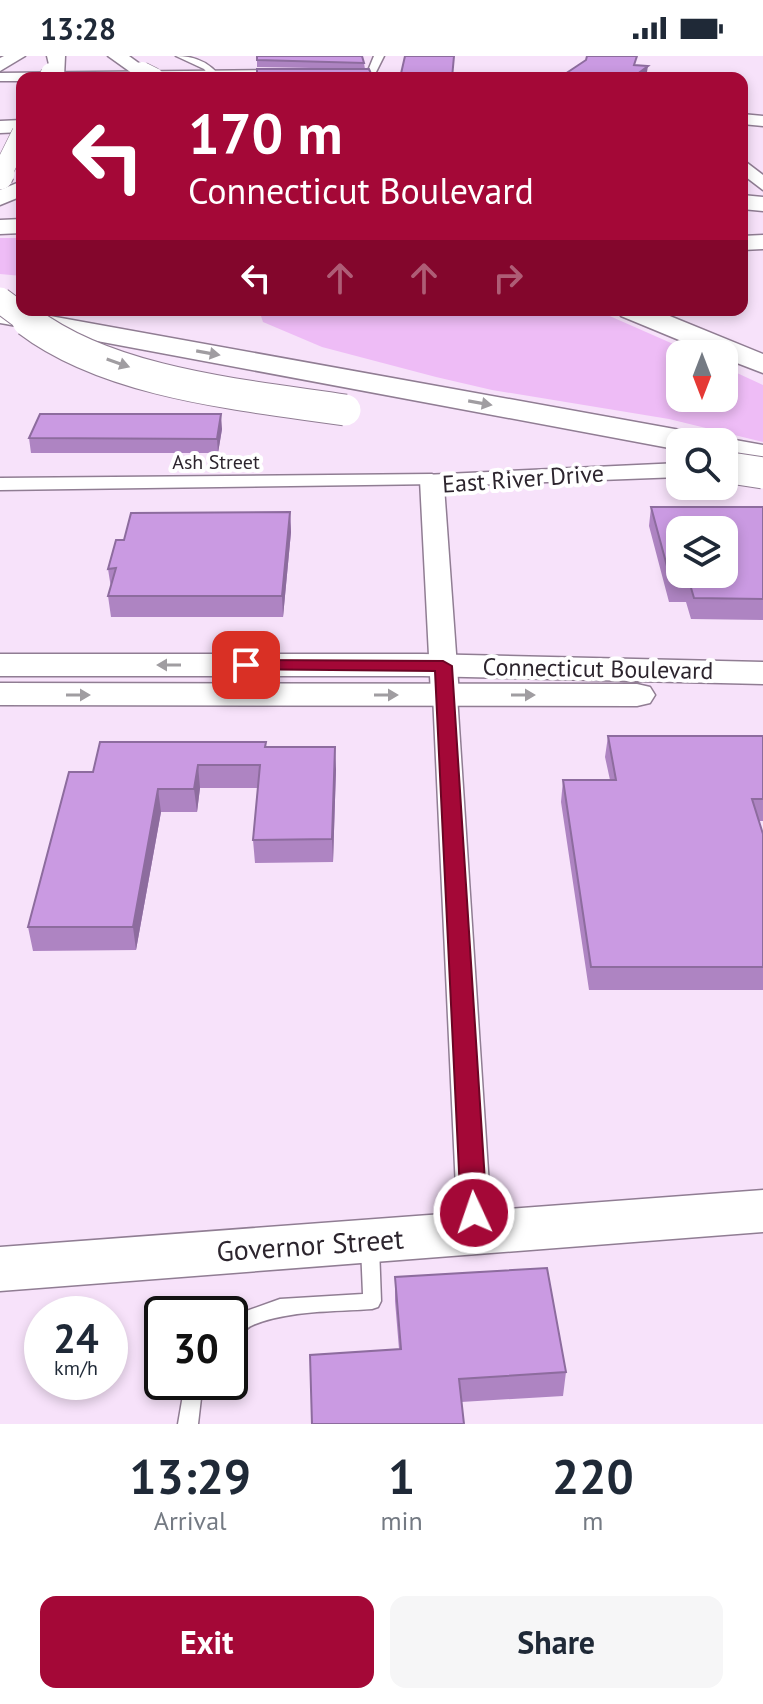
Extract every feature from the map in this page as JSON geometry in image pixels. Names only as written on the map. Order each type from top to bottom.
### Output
[{"type":"highway","points":[[0,66],[16,56]]},
{"type":"highway","points":[[101,56],[116,69]]},
{"type":"highway","points":[[0,177],[16,145]]},
{"type":"highway","points":[[0,315],[131,339],[666,455]]},
{"type":"highway","points":[[24,316],[54,336],[122,365],[213,388],[666,456]]},
{"type":"highway","points":[[645,316],[702,340]]},
{"type":"highway","points":[[662,316],[706,340]]},
{"type":"highway","points":[[0,325],[131,339]]},
{"type":"highway","points":[[738,354],[763,364]]},
{"type":"main road","points":[[748,170],[763,185]]},
{"type":"main road","name":"Connecticut Boulevard","points":[[0,665],[444,680],[763,695]]},
{"type":"main road","name":"Connecticut Boulevard","points":[[0,694],[763,673]]},
{"type":"main road","name":"Governor Street","points":[[0,1269],[763,1211]]},
{"type":"street","points":[[181,56],[207,67],[211,72]]},
{"type":"street","name":"East River Drive","points":[[444,680],[432,480],[666,459]]},
{"type":"street","name":"Ash Street","points":[[0,484],[432,480]]},
{"type":"street","points":[[444,680],[475,1232]]},
{"type":"lane","points":[[248,1318],[280,1307],[372,1301],[370,1240]]},
{"type":"lane","points":[[188,1424],[191,1400]]},
{"type":"shaded area","points":[[0,238],[16,238],[16,275],[0,274]]},
{"type":"shaded area","points":[[261,316],[610,316],[666,341],[666,412],[738,412],[738,373],[763,385],[763,442],[738,436],[738,428],[706,428],[669,419],[492,390],[322,347],[263,322]]},
{"type":"building","points":[[257,56],[362,56],[364,63],[257,60]]},
{"type":"building","points":[[405,56],[454,56],[453,72],[401,72]]},
{"type":"building","points":[[587,56],[637,56],[634,65],[648,66],[640,72],[568,72],[586,60]]},
{"type":"building","points":[[257,69],[369,69],[370,72],[257,72]]},
{"type":"building","points":[[40,414],[221,414],[217,439],[29,438]]},
{"type":"building","points":[[651,507],[763,507],[763,599],[694,598],[691,588],[738,588],[738,516],[666,516],[666,562]]},
{"type":"building","points":[[290,512],[282,596],[108,596],[116,568],[108,569],[116,540],[124,540],[131,513]]},
{"type":"building","points":[[608,736],[763,736],[763,799],[752,799],[763,834],[763,967],[591,967],[563,780],[616,780]]},
{"type":"building","points":[[100,742],[266,742],[265,747],[335,747],[332,839],[253,840],[260,765],[198,765],[194,789],[158,789],[133,927],[28,927],[69,772],[93,772]]},
{"type":"building","points":[[547,1268],[566,1372],[459,1379],[464,1424],[312,1424],[310,1355],[401,1349],[395,1277]]},
{"type":"route","points":[[246,665],[443,666],[474,1213]]}]
